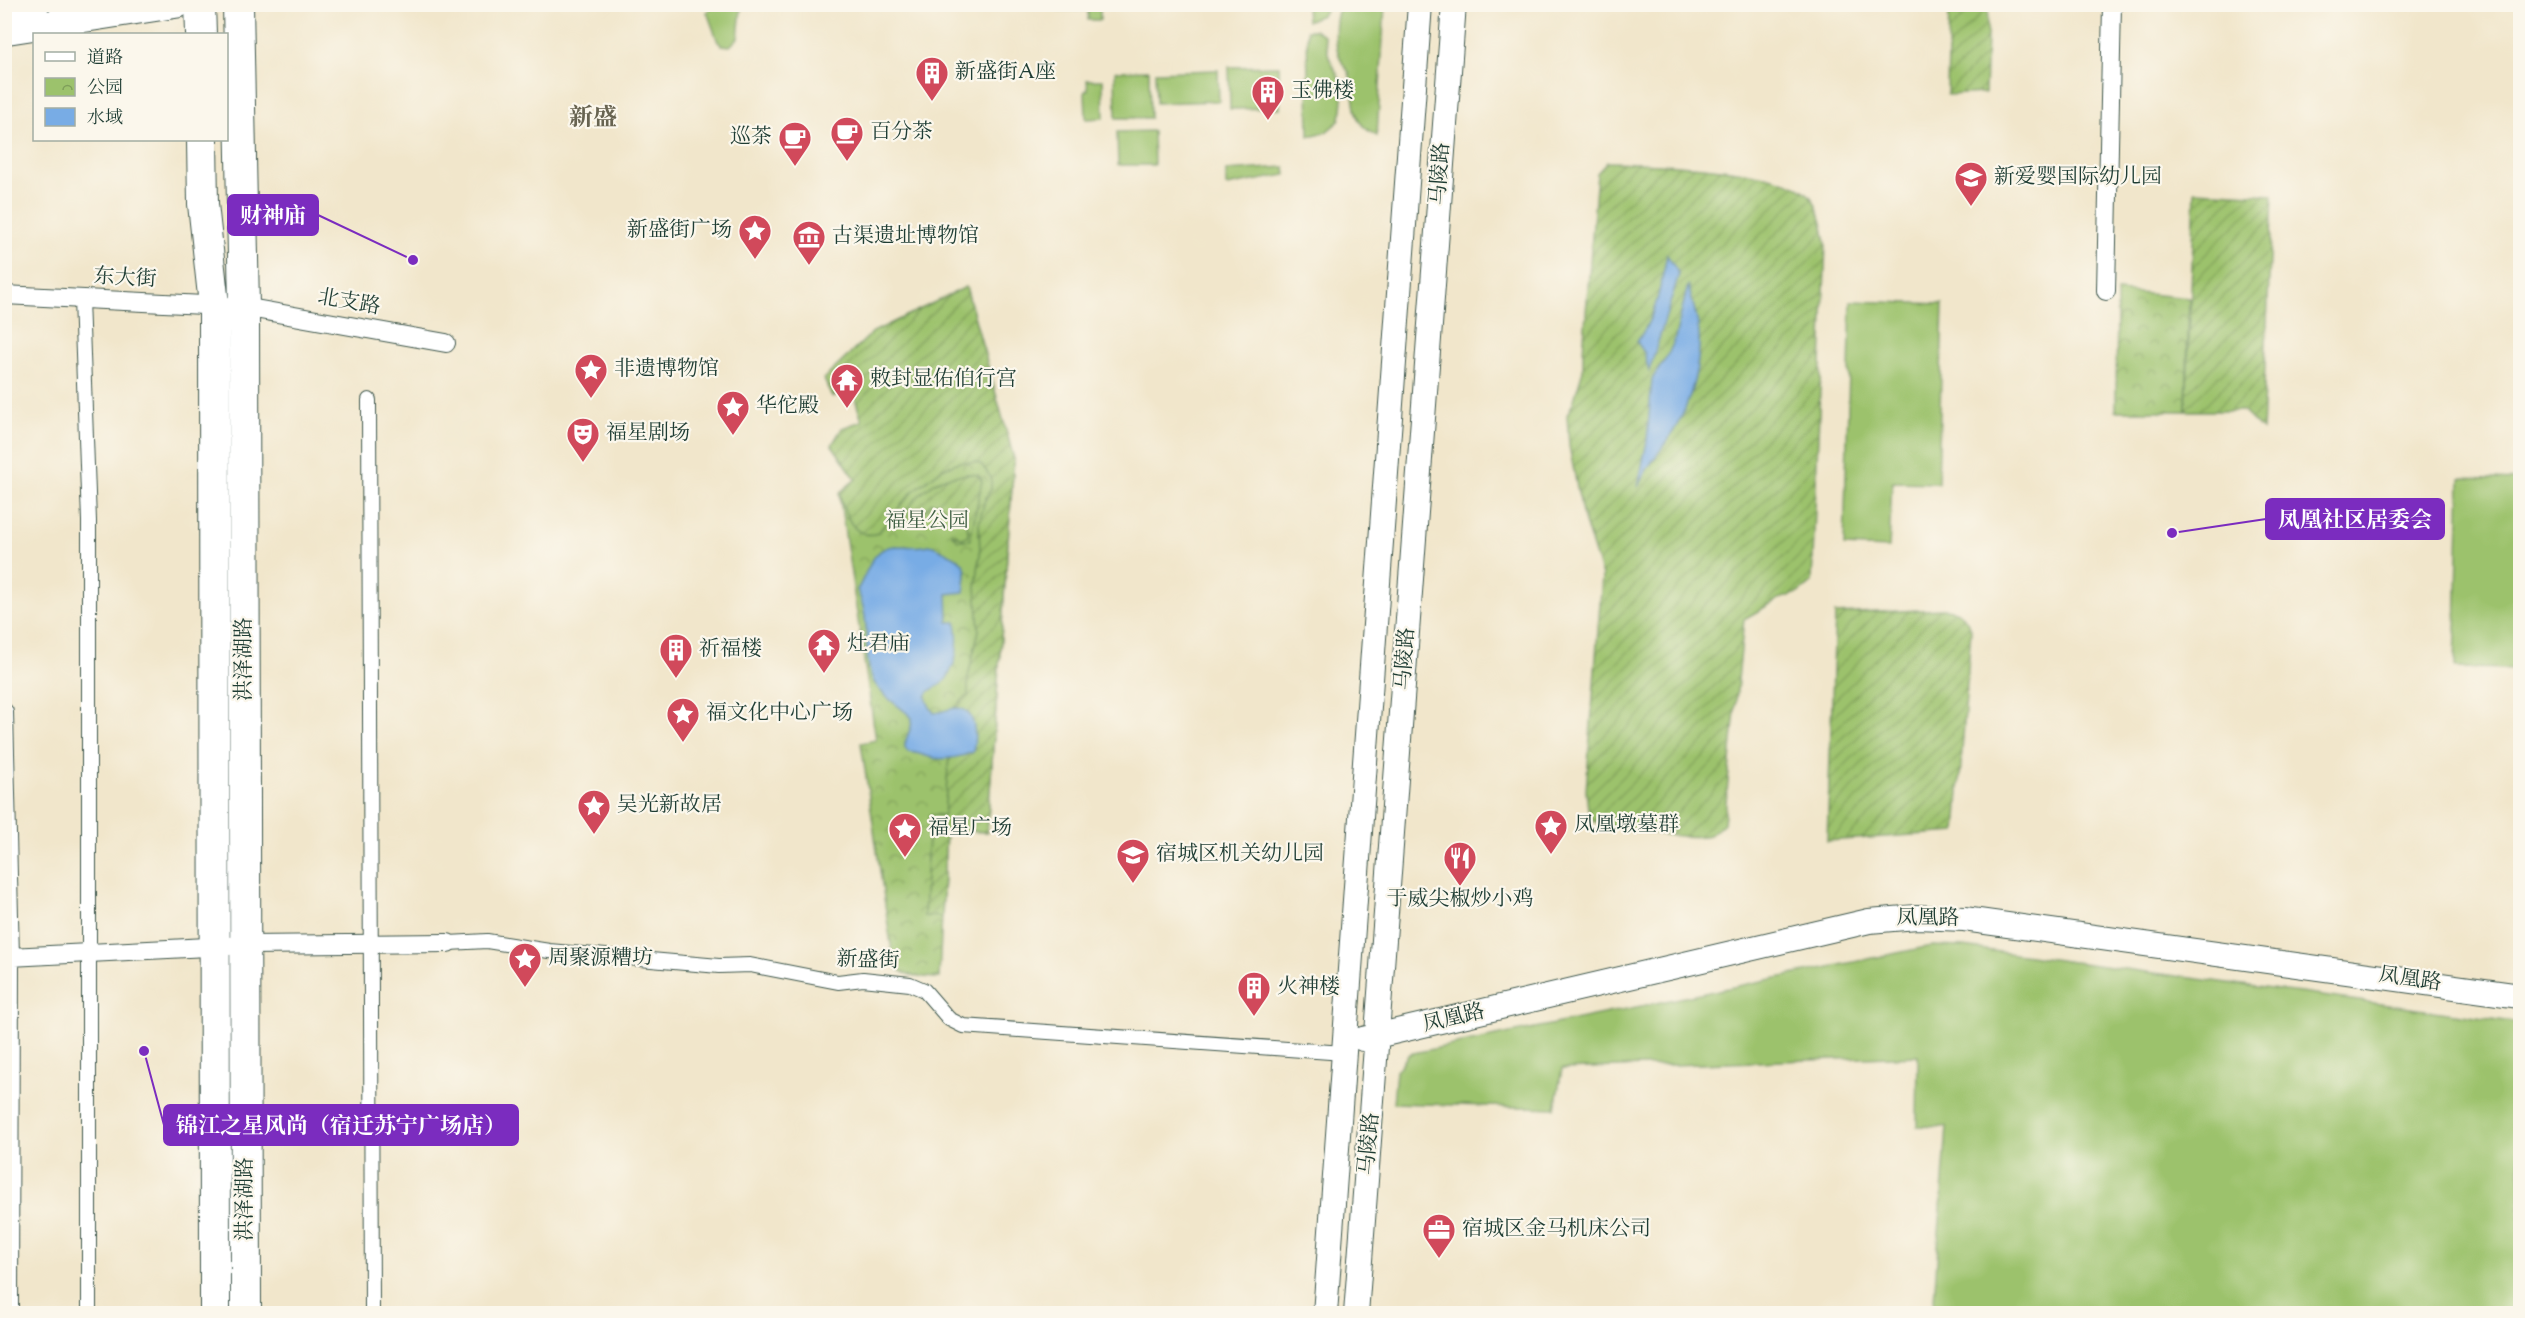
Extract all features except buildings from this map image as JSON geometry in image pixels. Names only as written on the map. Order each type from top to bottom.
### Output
[{"type":"main road","points":[[4,9],[36,4]]},
{"type":"main road","points":[[4,31],[178,4]]},
{"type":"main road","points":[[200,4],[201,33]]},
{"type":"main road","name":"洪泽湖路","points":[[238,4],[244,307],[246,1314]]},
{"type":"main road","name":"洪泽湖路","points":[[202,141],[203,204],[214,304],[215,1314]]},
{"type":"street","name":"马陵路","points":[[1325,1314],[1420,4]]},
{"type":"street","name":"马陵路","points":[[1356,1314],[1454,4]]},
{"type":"street","points":[[2106,291],[2112,4]]},
{"type":"street","name":"东大街","points":[[4,296],[244,307]]},
{"type":"street","points":[[81,299],[89,520],[89,1314]]},
{"type":"street","name":"北支路","points":[[244,307],[446,344]]},
{"type":"street","points":[[369,400],[372,1314]]},
{"type":"street","points":[[4,712],[10,957],[9,1314]]},
{"type":"street","name":"凤凰路","points":[[1345,1047],[1378,1037],[1869,921],[1917,917],[1988,922],[2520,996]]},
{"type":"street","name":"新盛街","points":[[448,943],[487,941],[549,951],[719,966],[750,965],[838,982],[863,979],[910,984],[924,990],[949,1019],[963,1026],[1345,1047]]},
{"type":"street","points":[[10,957],[246,945],[448,943]]},
{"type":"green space","points":[[738,5],[741,9],[738,38],[730,46],[718,42],[707,12],[712,6]]},
{"type":"green space","points":[[1058,5],[1100,5],[1100,20],[1088,20],[1088,10],[1058,10]]},
{"type":"green space","points":[[1306,5],[1330,5],[1322,15],[1307,21]]},
{"type":"green space","points":[[1340,5],[1385,5],[1377,136],[1368,130],[1358,118],[1349,74],[1338,53],[1335,32]]},
{"type":"green space","points":[[1949,5],[1988,5],[1985,93],[1947,95]]},
{"type":"green space","points":[[1307,30],[1315,30],[1324,35],[1329,57],[1344,88],[1339,121],[1326,132],[1309,136]]},
{"type":"green space","points":[[1279,66],[1280,108],[1230,109],[1229,67]]},
{"type":"green space","points":[[1149,70],[1150,118],[1116,118],[1115,71]]},
{"type":"green space","points":[[1218,70],[1219,101],[1156,103],[1155,72]]},
{"type":"green space","points":[[1087,80],[1103,80],[1104,118],[1086,119]]},
{"type":"green space","points":[[1153,131],[1154,165],[1118,165],[1117,132]]},
{"type":"green space","points":[[1607,162],[1715,168],[1774,178],[1796,186],[1813,201],[1823,225],[1826,244],[1812,582],[1798,593],[1779,599],[1744,619],[1724,823],[1709,835],[1669,835],[1617,827],[1592,821],[1588,809],[1586,791],[1602,576],[1582,513],[1569,446],[1567,415],[1583,370],[1597,173]]},
{"type":"green space","points":[[1285,167],[1286,175],[1226,186],[1226,171]]},
{"type":"green space","points":[[2195,191],[2273,195],[2262,430],[2243,411],[2186,411]]},
{"type":"green space","name":"福星公园","points":[[966,287],[1014,459],[987,832],[946,830],[939,978],[920,977],[908,975],[894,965],[861,743],[876,740],[839,494],[856,479],[832,445],[842,428],[862,421],[853,391],[832,397],[824,379],[873,332]]},
{"type":"green space","points":[[966,287],[1014,459],[987,832],[946,830],[942,917],[924,916],[929,815],[944,815],[949,757],[966,755],[963,710],[954,708],[968,695],[968,677],[979,630],[976,586],[980,555],[979,524],[985,499],[991,489],[991,478],[982,465],[976,462],[959,462],[942,469],[913,491],[878,533],[869,535],[862,533],[851,523],[839,493],[856,479],[832,445],[842,428],[862,421],[853,391],[832,397],[824,379],[873,332]]},
{"type":"green space","points":[[2117,291],[2189,298],[2186,411],[2116,411]]},
{"type":"green space","points":[[1851,301],[1943,304],[1938,483],[1892,482],[1889,548],[1844,546]]},
{"type":"green space","points":[[968,474],[978,475],[982,481],[970,540],[958,540],[951,533],[963,538],[968,535],[966,519],[957,507],[944,508],[939,503],[931,503],[927,509],[914,513],[912,524],[905,523],[907,510],[925,490],[944,478]]},
{"type":"green space","points":[[2460,478],[2520,480],[2520,669],[2455,668]]},
{"type":"green space","points":[[1954,610],[1961,614],[1971,629],[1956,832],[1827,841],[1835,614]]},
{"type":"green space","points":[[1931,946],[1964,947],[2520,1023],[2520,1313],[1933,1313],[1947,1127],[1917,1126],[1918,1056],[1562,1069],[1555,1108],[1393,1103],[1396,1071],[1409,1054]]},
{"type":"water","points":[[1667,255],[1679,274],[1649,371],[1644,352],[1637,342],[1654,310]]},
{"type":"water","points":[[1688,285],[1699,338],[1694,381],[1679,421],[1649,465],[1638,487],[1647,441],[1652,379],[1667,357],[1675,339]]},
{"type":"water","points":[[929,545],[960,560],[966,572],[964,592],[947,594],[948,622],[956,622],[957,629],[957,651],[953,664],[947,678],[930,691],[926,698],[934,713],[957,708],[964,710],[972,719],[975,732],[973,752],[959,757],[938,759],[908,752],[905,748],[912,718],[874,682],[868,661],[865,614],[857,590],[871,562],[880,551],[895,546]]},
{"type":"place","name":"新盛街A座","points":[[932,102]]},
{"type":"place","name":"玉佛楼","points":[[1268,121]]},
{"type":"place","name":"百分茶","points":[[847,162]]},
{"type":"place","name":"巡茶","points":[[795,167]]},
{"type":"place","name":"新爱婴国际幼儿园","points":[[1971,207]]},
{"type":"place","name":"财神庙","points":[[413,260]]},
{"type":"place","name":"新盛街广场","points":[[755,260]]},
{"type":"place","name":"古渠遗址博物馆","points":[[809,266]]},
{"type":"place","name":"非遗博物馆","points":[[591,399]]},
{"type":"place","name":"敕封显佑伯行宫","points":[[847,409]]},
{"type":"place","name":"华佗殿","points":[[733,436]]},
{"type":"place","name":"福星剧场","points":[[583,463]]},
{"type":"place","name":"凤凰社区居委会","points":[[2172,533]]},
{"type":"place","name":"灶君庙","points":[[824,674]]},
{"type":"place","name":"祈福楼","points":[[676,679]]},
{"type":"place","name":"福文化中心广场","points":[[683,743]]},
{"type":"place","name":"吴光新故居","points":[[594,835]]},
{"type":"place","name":"凤凰墩墓群","points":[[1551,855]]},
{"type":"place","name":"福星广场","points":[[905,858]]},
{"type":"place","name":"宿城区机关幼儿园","points":[[1133,884]]},
{"type":"place","name":"于威尖椒炒小鸡","points":[[1460,887]]},
{"type":"place","name":"周聚源糟坊","points":[[525,988]]},
{"type":"place","name":"火神楼","points":[[1254,1017]]},
{"type":"place","name":"锦江之星风尚（宿迁苏宁广场店）","points":[[144,1051]]},
{"type":"place","name":"宿城区金马机床公司","points":[[1439,1259]]},
{"type":"district","name":"新盛","points":[[593,119]]}]
